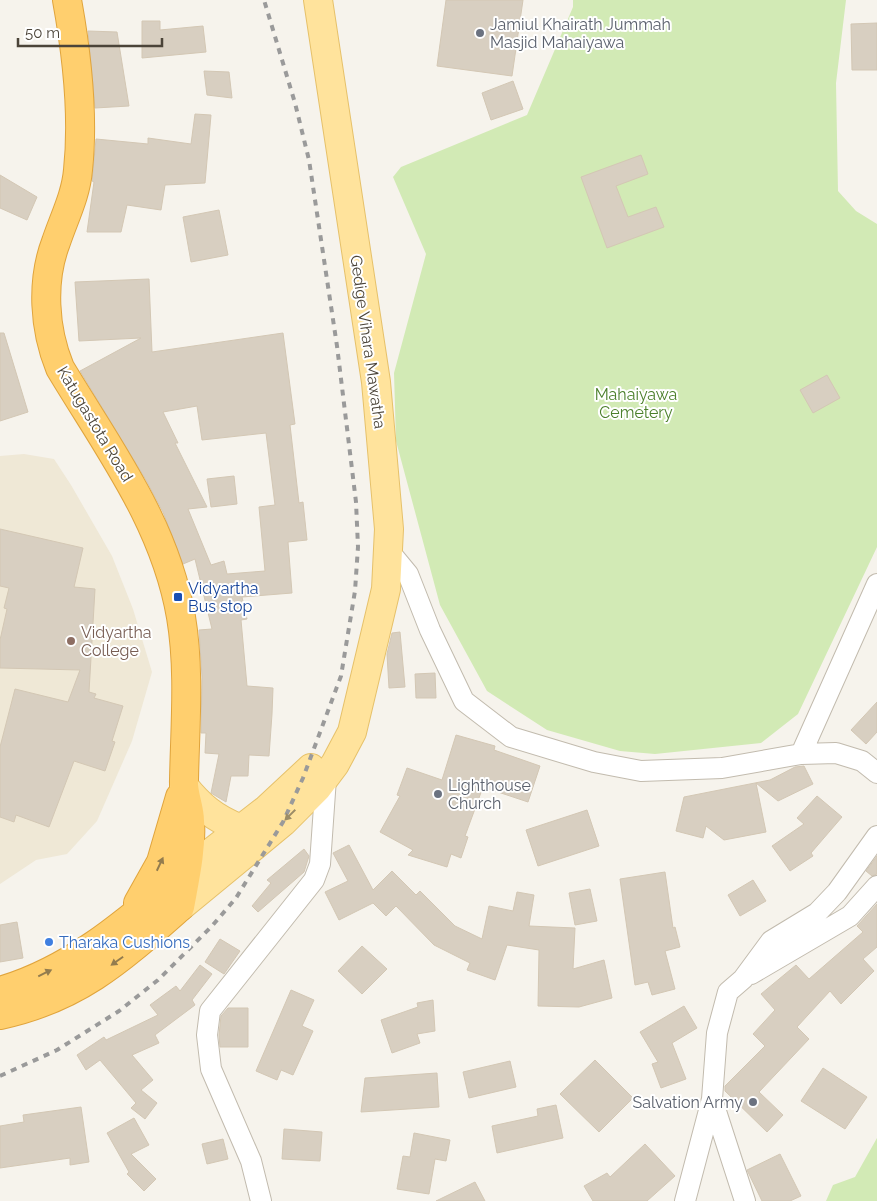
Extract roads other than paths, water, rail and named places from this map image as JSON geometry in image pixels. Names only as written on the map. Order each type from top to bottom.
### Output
[{"type":"highway","name":"Katugastota Road","points":[[67,0],[78,86],[80,145],[75,189],[50,259],[46,296],[47,317],[54,353],[60,368],[127,475],[158,536],[178,597],[184,648],[184,786],[190,821],[186,872],[180,907]]},
{"type":"highway","name":"Katugastota Road","points":[[0,991],[60,966],[83,953],[127,921],[161,862],[184,786]]},
{"type":"highway","points":[[127,921],[186,872]]},
{"type":"highway","points":[[0,1015],[18,1011],[73,991],[124,956],[180,907]]},
{"type":"main road","name":"Gedige Vihara Mawatha","points":[[180,907],[283,822],[326,778],[352,732],[386,589],[389,551],[384,461],[376,382],[318,0]]},
{"type":"main road","name":"Gedige Vihara Mawatha","points":[[186,872],[296,784],[319,760],[362,684]]},
{"type":"main road","points":[[184,786],[204,810],[218,820],[239,828]]},
{"type":"street","points":[[389,551],[408,574],[430,630],[464,701],[511,737],[594,762],[641,771],[722,768],[801,754],[836,753],[862,760],[877,773]]},
{"type":"street","points":[[801,754],[877,584]]},
{"type":"street","points":[[261,1201],[251,1161],[211,1069],[207,1035],[210,1011],[314,880],[320,864],[326,778]]},
{"type":"street","points":[[685,1201],[712,1099],[717,1033],[728,992],[743,978],[771,941],[817,913],[837,892],[877,836]]},
{"type":"street","points":[[743,978],[850,916],[877,886]]},
{"type":"street","points":[[712,1099],[745,1201]]},
{"type":"railway","points":[[0,1076],[57,1050],[119,1011],[158,980],[212,926],[236,898],[283,822],[303,778],[341,676],[355,591],[358,547],[356,502],[337,346],[309,160],[295,103],[264,0]]},
{"type":"place","name":"Jamiul Khairath Jummah Masjid Mahaiyawa","points":[[480,33]]},
{"type":"place","name":"Vidyartha Bus stop","points":[[178,597]]},
{"type":"place","name":"Vidyartha College","points":[[71,641]]},
{"type":"place","name":"Lighthouse Church","points":[[438,794]]},
{"type":"place","name":"Tharaka Cushions","points":[[49,942]]},
{"type":"place","name":"Salvation Army","points":[[753,1102]]},
{"type":"park label","name":"Mahaiyawa Cemetery","points":[[636,403]]}]
